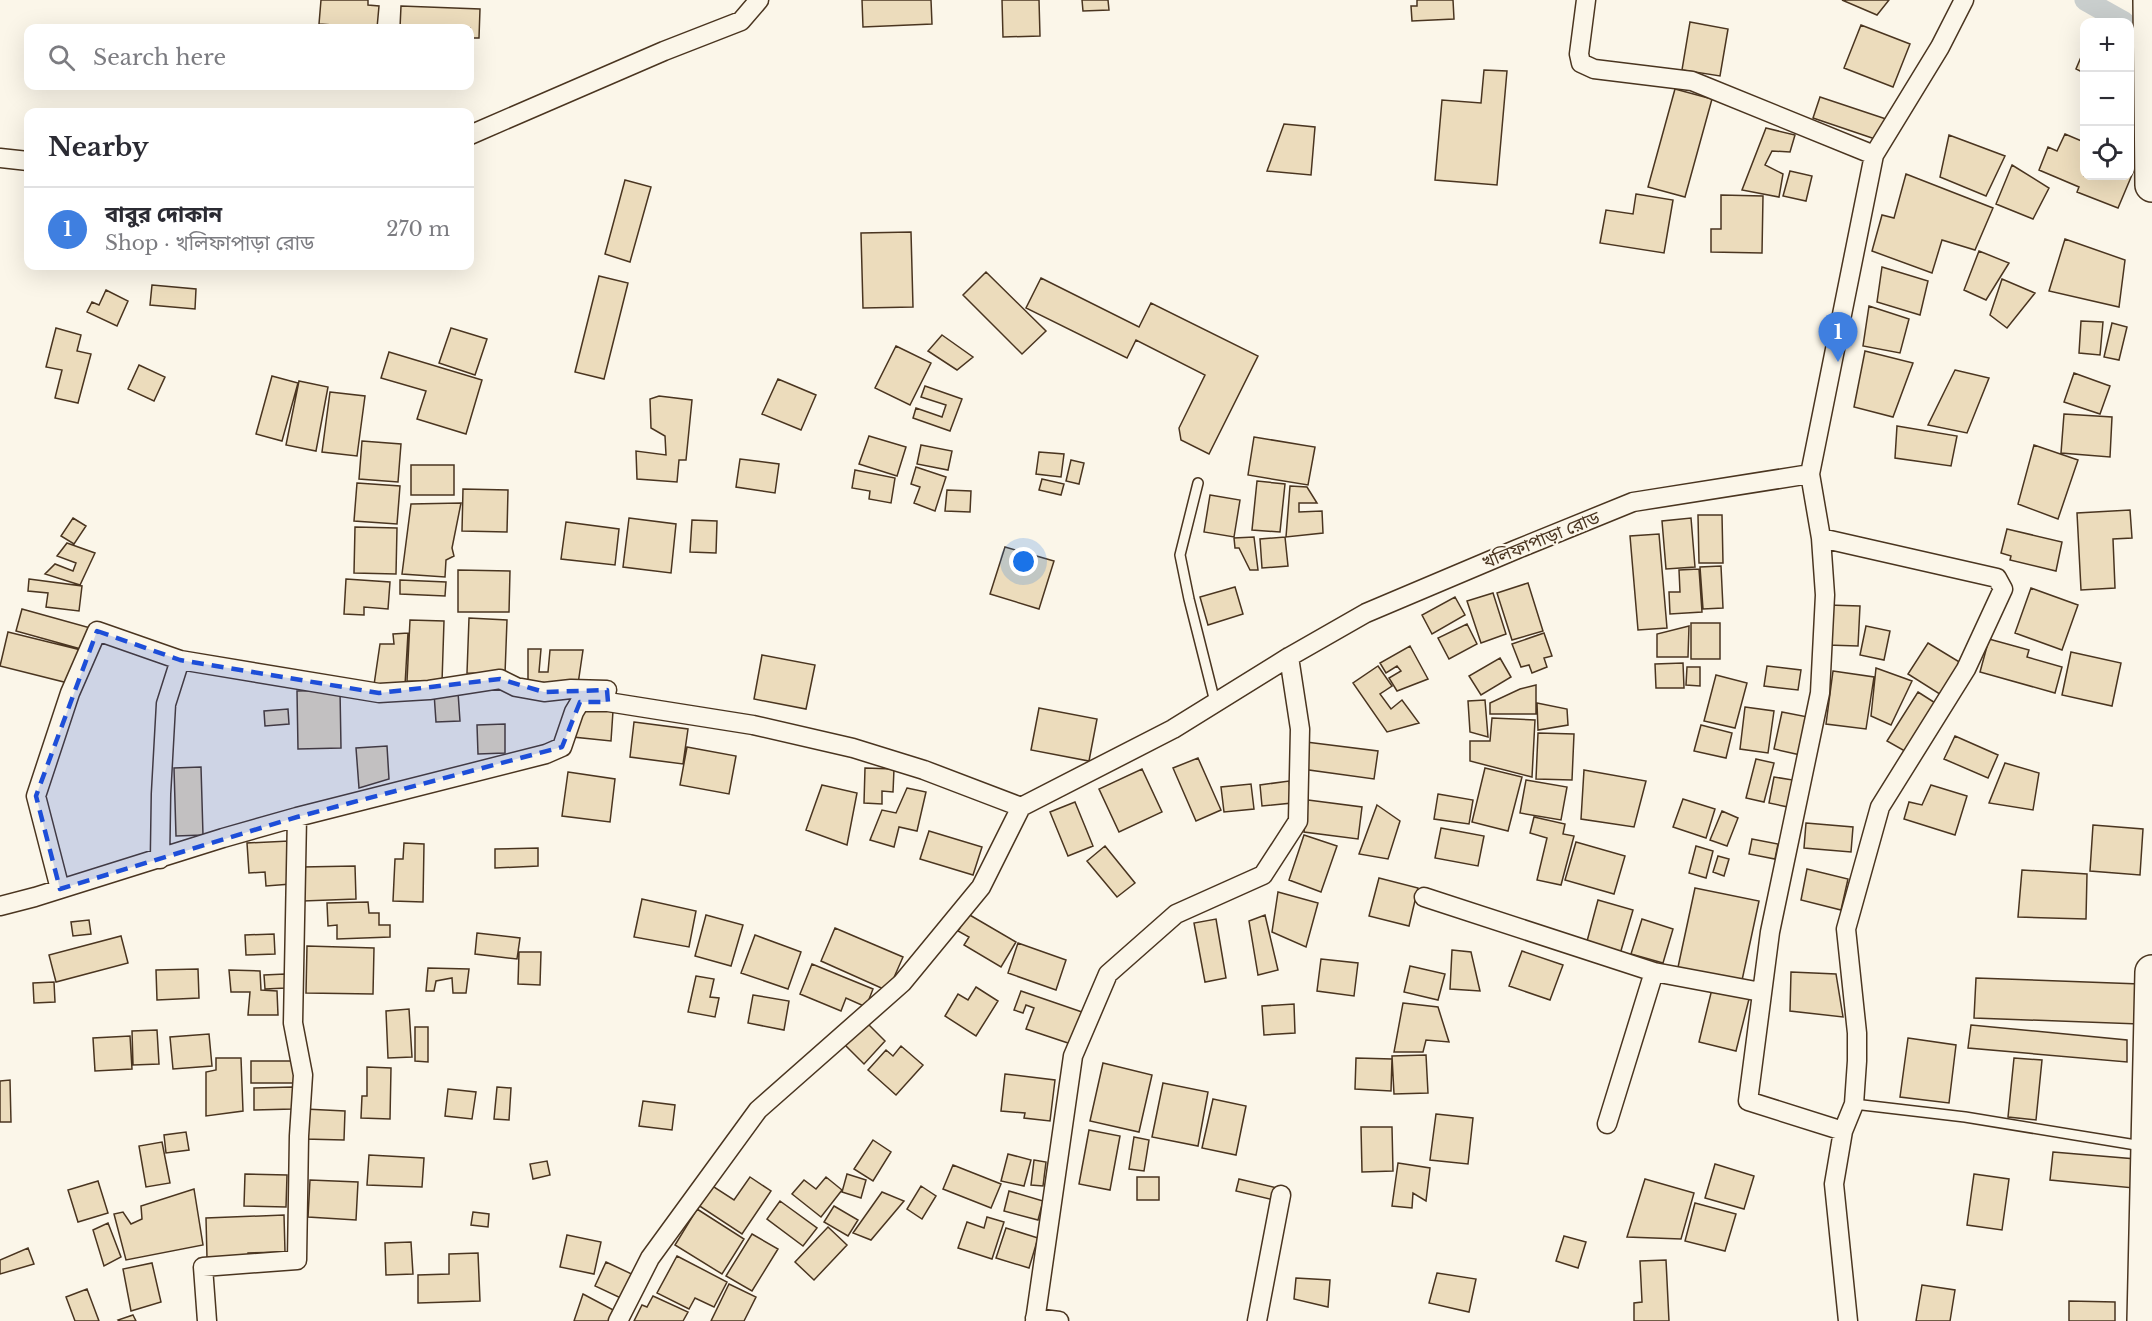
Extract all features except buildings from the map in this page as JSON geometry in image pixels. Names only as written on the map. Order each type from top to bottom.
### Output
[{"type":"highway","points":[[2150,0],[2152,185]]},
{"type":"highway","points":[[2144,1321],[2152,972]]},
{"type":"street","points":[[474,133],[664,51],[741,21],[759,0]]},
{"type":"street","points":[[1586,0],[1579,54],[1581,63],[1594,69],[1692,81],[1874,155]]},
{"type":"street","points":[[1843,1131],[1748,1101],[1770,932],[1820,693],[1825,595],[1821,538],[1810,474],[1874,155],[1940,47],[1964,0]]},
{"type":"street","points":[[0,158],[24,161]]},
{"type":"street","name":"খলিফাপাড়া রোড","points":[[1021,807],[1173,729],[1289,657],[1366,613],[1633,502],[1810,474]]},
{"type":"street","points":[[1821,538],[1997,578],[2003,589],[1966,669],[1880,807],[1845,929],[1857,1033],[1854,1104],[1843,1131],[1834,1184],[1848,1321]]},
{"type":"street","points":[[60,890],[36,796],[70,693],[98,631],[180,660],[379,693],[429,690],[500,680],[516,687],[544,692],[572,689],[608,690],[608,702]]},
{"type":"street","points":[[1059,1321],[1035,1320],[1072,1056],[1108,974],[1176,914],[1263,874],[1298,821],[1300,729],[1289,657]]},
{"type":"street","points":[[160,859],[166,704],[180,660]]},
{"type":"street","points":[[0,906],[60,890],[297,817],[546,754],[562,747],[574,712],[580,702],[608,702],[753,725],[853,748],[924,770],[1021,807],[981,887],[902,983],[758,1110],[650,1258],[618,1321]]},
{"type":"street","points":[[207,1321],[203,1267],[297,1260],[299,1136],[303,1075],[292,1023],[297,817]]},
{"type":"street","points":[[1424,897],[1654,972],[1761,992]]},
{"type":"street","points":[[1607,1124],[1654,972]]},
{"type":"street","points":[[1257,1321],[1281,1195]]},
{"type":"lane","points":[[1198,483],[1180,555],[1215,702]]},
{"type":"lane","points":[[1854,1104],[1965,1117],[2147,1146]]},
{"type":"highlighted area","points":[[97,631],[180,660],[379,693],[500,679],[544,692],[607,690],[608,702],[580,702],[562,747],[297,817],[60,889],[36,796]]},
{"type":"waterway","points":[[2085,0],[2117,18]]},
{"type":"place","name":"বাবুর দোকান","points":[[1838,362]]}]
